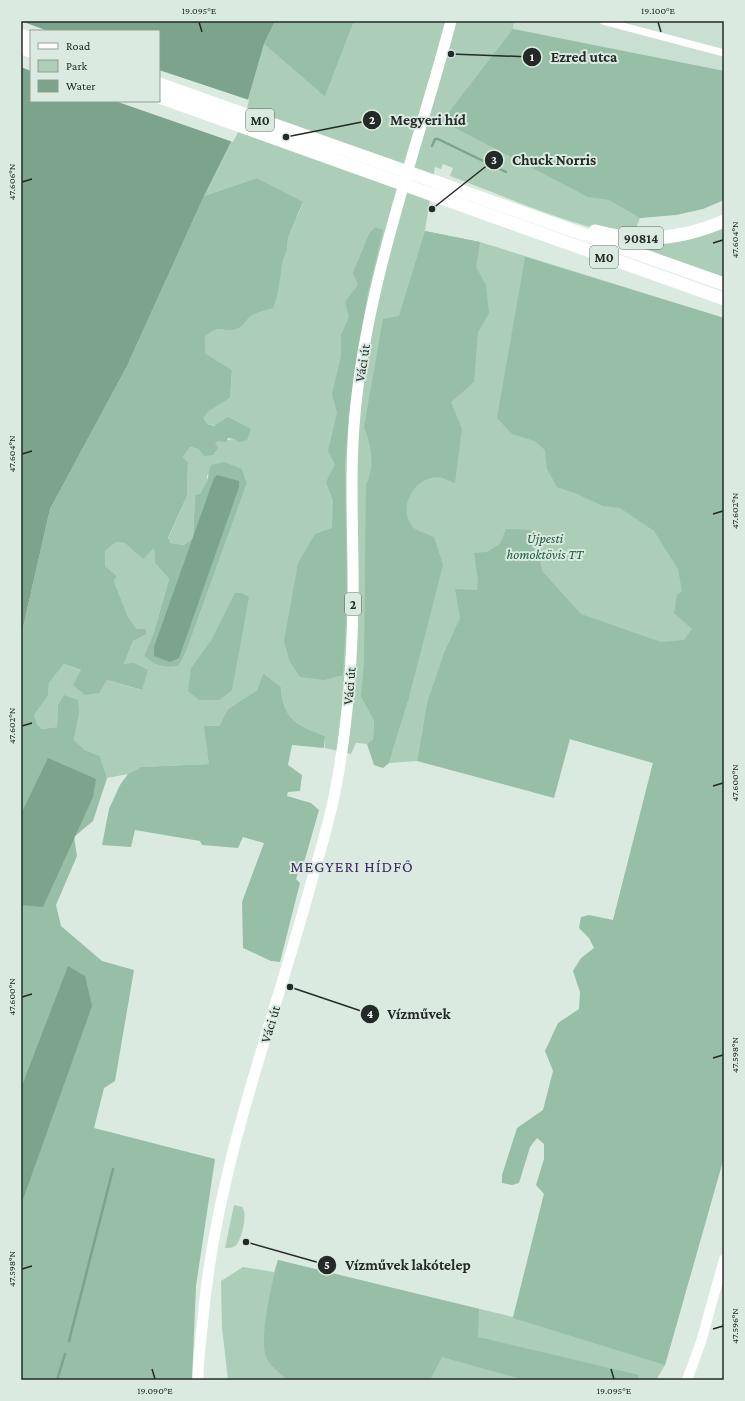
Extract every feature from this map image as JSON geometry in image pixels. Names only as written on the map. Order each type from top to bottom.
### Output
[{"type":"highway","name":"M0","points":[[160,84],[724,299]]},
{"type":"highway","name":"M0","points":[[160,97],[443,191],[556,225],[724,284]]},
{"type":"highway","name":"90814","points":[[556,225],[574,226],[621,236],[648,238],[681,235],[724,221]]},
{"type":"main road","name":"Váci út","points":[[198,1380],[198,1361],[206,1291],[213,1243],[230,1160],[298,929],[334,798],[342,754],[351,670],[353,599],[352,464],[355,413],[363,357],[374,300],[392,228],[451,21]]},
{"type":"main road","points":[[687,1380],[701,1342],[724,1260]]},
{"type":"main road","name":"Váci út","points":[[201,1345],[204,1380]]},
{"type":"street","points":[[603,21],[724,53]]},
{"type":"shaded area","points":[[275,21],[354,21],[325,97],[264,44]]},
{"type":"shaded area","points":[[514,21],[724,21],[724,71],[513,29]]},
{"type":"shaded area","points":[[513,29],[724,71],[724,200],[703,209],[676,215],[640,218],[609,200],[588,197],[442,121]]},
{"type":"shaded area","points":[[257,178],[303,202],[288,238],[287,251],[283,260],[277,296],[273,308],[252,316],[239,328],[233,330],[219,329],[209,333],[205,337],[205,353],[232,370],[230,398],[208,412],[203,418],[207,424],[214,426],[228,417],[251,429],[247,440],[239,442],[228,438],[226,442],[219,441],[215,443],[218,448],[213,455],[204,456],[199,449],[190,447],[183,457],[188,462],[187,496],[168,538],[170,543],[184,545],[193,538],[195,495],[200,494],[207,481],[211,465],[224,462],[242,469],[247,483],[186,652],[179,665],[169,667],[152,662],[144,656],[154,632],[169,579],[155,563],[154,548],[143,559],[125,543],[116,542],[105,551],[105,566],[117,576],[114,581],[128,617],[137,629],[145,629],[146,634],[133,641],[124,664],[134,663],[148,670],[142,690],[107,680],[99,693],[85,695],[73,685],[81,670],[64,664],[49,683],[48,696],[34,715],[37,724],[42,729],[57,727],[58,705],[64,695],[78,700],[79,714],[74,740],[85,750],[100,756],[107,778],[93,821],[74,837],[77,856],[56,905],[61,926],[102,961],[134,970],[115,1081],[104,1088],[94,1128],[215,1159],[196,1286],[192,1380],[21,1380],[21,636],[50,509],[127,366],[204,196]]},
{"type":"shaded area","points":[[375,227],[383,230],[367,297],[349,412],[345,464],[347,602],[343,675],[324,680],[300,677],[290,662],[284,641],[298,563],[315,534],[332,528],[333,501],[326,482],[335,464],[328,451],[337,413],[332,394],[341,357],[341,335],[349,317],[345,302],[358,285],[353,273],[369,234]]},
{"type":"shaded area","points":[[425,231],[480,242],[476,267],[486,285],[489,313],[478,332],[474,382],[451,402],[462,429],[455,483],[439,477],[428,479],[414,489],[407,504],[409,521],[414,528],[434,537],[443,565],[408,701],[389,763],[383,768],[374,765],[367,744],[373,739],[374,721],[361,696],[364,664],[366,485],[371,471],[371,449],[364,427],[383,319],[399,316]]},
{"type":"shaded area","name":"Újpesti homoktövis TT","points":[[525,257],[724,318],[724,1157],[665,1365],[513,1318],[544,1194],[536,1185],[544,1159],[544,1144],[537,1138],[530,1147],[519,1183],[512,1185],[502,1183],[502,1175],[517,1128],[543,1110],[553,1071],[545,1051],[558,1023],[579,1009],[580,992],[573,971],[581,958],[594,948],[589,938],[579,928],[581,917],[589,915],[613,920],[653,763],[570,739],[554,798],[417,761],[427,703],[444,653],[460,618],[455,589],[477,590],[478,580],[474,553],[487,552],[500,544],[506,529],[533,530],[542,571],[581,614],[661,642],[684,640],[692,629],[674,613],[677,595],[682,591],[678,569],[654,531],[620,508],[603,506],[557,487],[547,469],[545,450],[535,441],[512,434],[497,418]]},
{"type":"shaded area","points":[[235,593],[241,593],[249,597],[232,690],[219,700],[199,700],[188,691],[191,668],[211,641]]},
{"type":"shaded area","points":[[263,673],[281,687],[285,707],[293,720],[325,736],[324,748],[292,745],[288,765],[302,775],[300,791],[288,792],[287,796],[311,803],[319,810],[303,866],[300,868],[296,879],[300,883],[280,962],[271,961],[243,948],[242,902],[264,843],[243,837],[238,848],[202,845],[200,841],[135,830],[131,847],[102,845],[109,809],[120,785],[128,774],[141,767],[209,764],[204,726],[219,726],[228,709],[257,690]]},
{"type":"shaded area","points":[[278,1260],[479,1309],[478,1337],[639,1375],[637,1380],[524,1380],[442,1357],[430,1380],[287,1380],[270,1363],[266,1357],[264,1348],[267,1309]]},
{"type":"green space","name":"Újpesti homoktövis TT","points":[[354,21],[514,21],[513,29],[724,71],[724,200],[693,210],[640,218],[633,236],[586,226],[540,211],[450,176],[453,168],[443,164],[441,169],[435,167],[425,231],[480,242],[724,318],[724,1157],[665,1365],[656,1380],[228,1380],[222,1328],[221,1281],[243,1267],[274,1272],[278,1260],[513,1317],[653,763],[570,739],[427,703],[417,761],[389,763],[408,701],[362,696],[374,721],[373,739],[367,744],[356,743],[351,754],[325,748],[325,736],[293,720],[285,707],[281,687],[263,673],[257,690],[228,709],[219,726],[209,764],[141,767],[128,774],[107,778],[100,756],[85,750],[74,740],[79,714],[58,705],[57,727],[42,729],[37,724],[34,715],[48,696],[49,683],[64,664],[107,680],[141,690],[124,664],[133,641],[145,634],[145,629],[137,629],[128,617],[114,581],[117,576],[105,566],[105,551],[116,542],[125,543],[143,558],[154,548],[155,563],[169,579],[154,632],[144,656],[179,665],[186,652],[247,483],[242,469],[207,475],[207,481],[200,495],[195,495],[193,538],[184,545],[170,543],[168,539],[187,496],[188,462],[183,457],[190,447],[199,449],[219,441],[234,439],[251,429],[235,425],[207,424],[202,418],[208,412],[230,398],[232,370],[205,353],[205,337],[209,333],[219,329],[233,330],[239,328],[252,316],[273,307],[283,260],[287,251],[288,238],[303,203],[257,178],[204,196],[242,120],[264,44],[325,97]]},
{"type":"green space","points":[[724,227],[724,278],[637,246],[638,244],[649,245],[682,241]]},
{"type":"green space","points":[[234,1205],[242,1207],[244,1210],[244,1226],[237,1244],[230,1248],[225,1248]]},
{"type":"water","points":[[21,21],[275,21],[264,44],[242,120],[204,196],[127,366],[50,509],[21,636]]},
{"type":"water","points":[[217,475],[239,481],[239,487],[179,658],[170,662],[154,656],[154,647],[214,478]]},
{"type":"water","points":[[48,758],[96,779],[93,797],[43,907],[21,905],[21,814]]},
{"type":"water","points":[[68,966],[85,976],[92,1006],[21,1205],[21,1088]]},
{"type":"pier","points":[[21,21],[45,30],[30,30],[30,71],[21,67]]},
{"type":"pier","points":[[160,70],[249,100],[244,121],[233,142],[118,102],[160,102]]},
{"type":"waterway","points":[[432,146],[435,139],[438,139],[506,172]]},
{"type":"waterway","points":[[69,1341],[113,1169]]},
{"type":"waterway","points":[[57,1380],[65,1354]]},
{"type":"place","name":"Ezred utca","points":[[451,54]]},
{"type":"place","name":"Megyeri híd","points":[[286,137]]},
{"type":"place","name":"Chuck Norris","points":[[432,209]]},
{"type":"place","name":"Vízművek","points":[[290,987]]},
{"type":"place","name":"Vízművek lakótelep","points":[[246,1242]]},
{"type":"district","name":"MEGYERI HÍDFŐ","points":[[352,866]]}]
